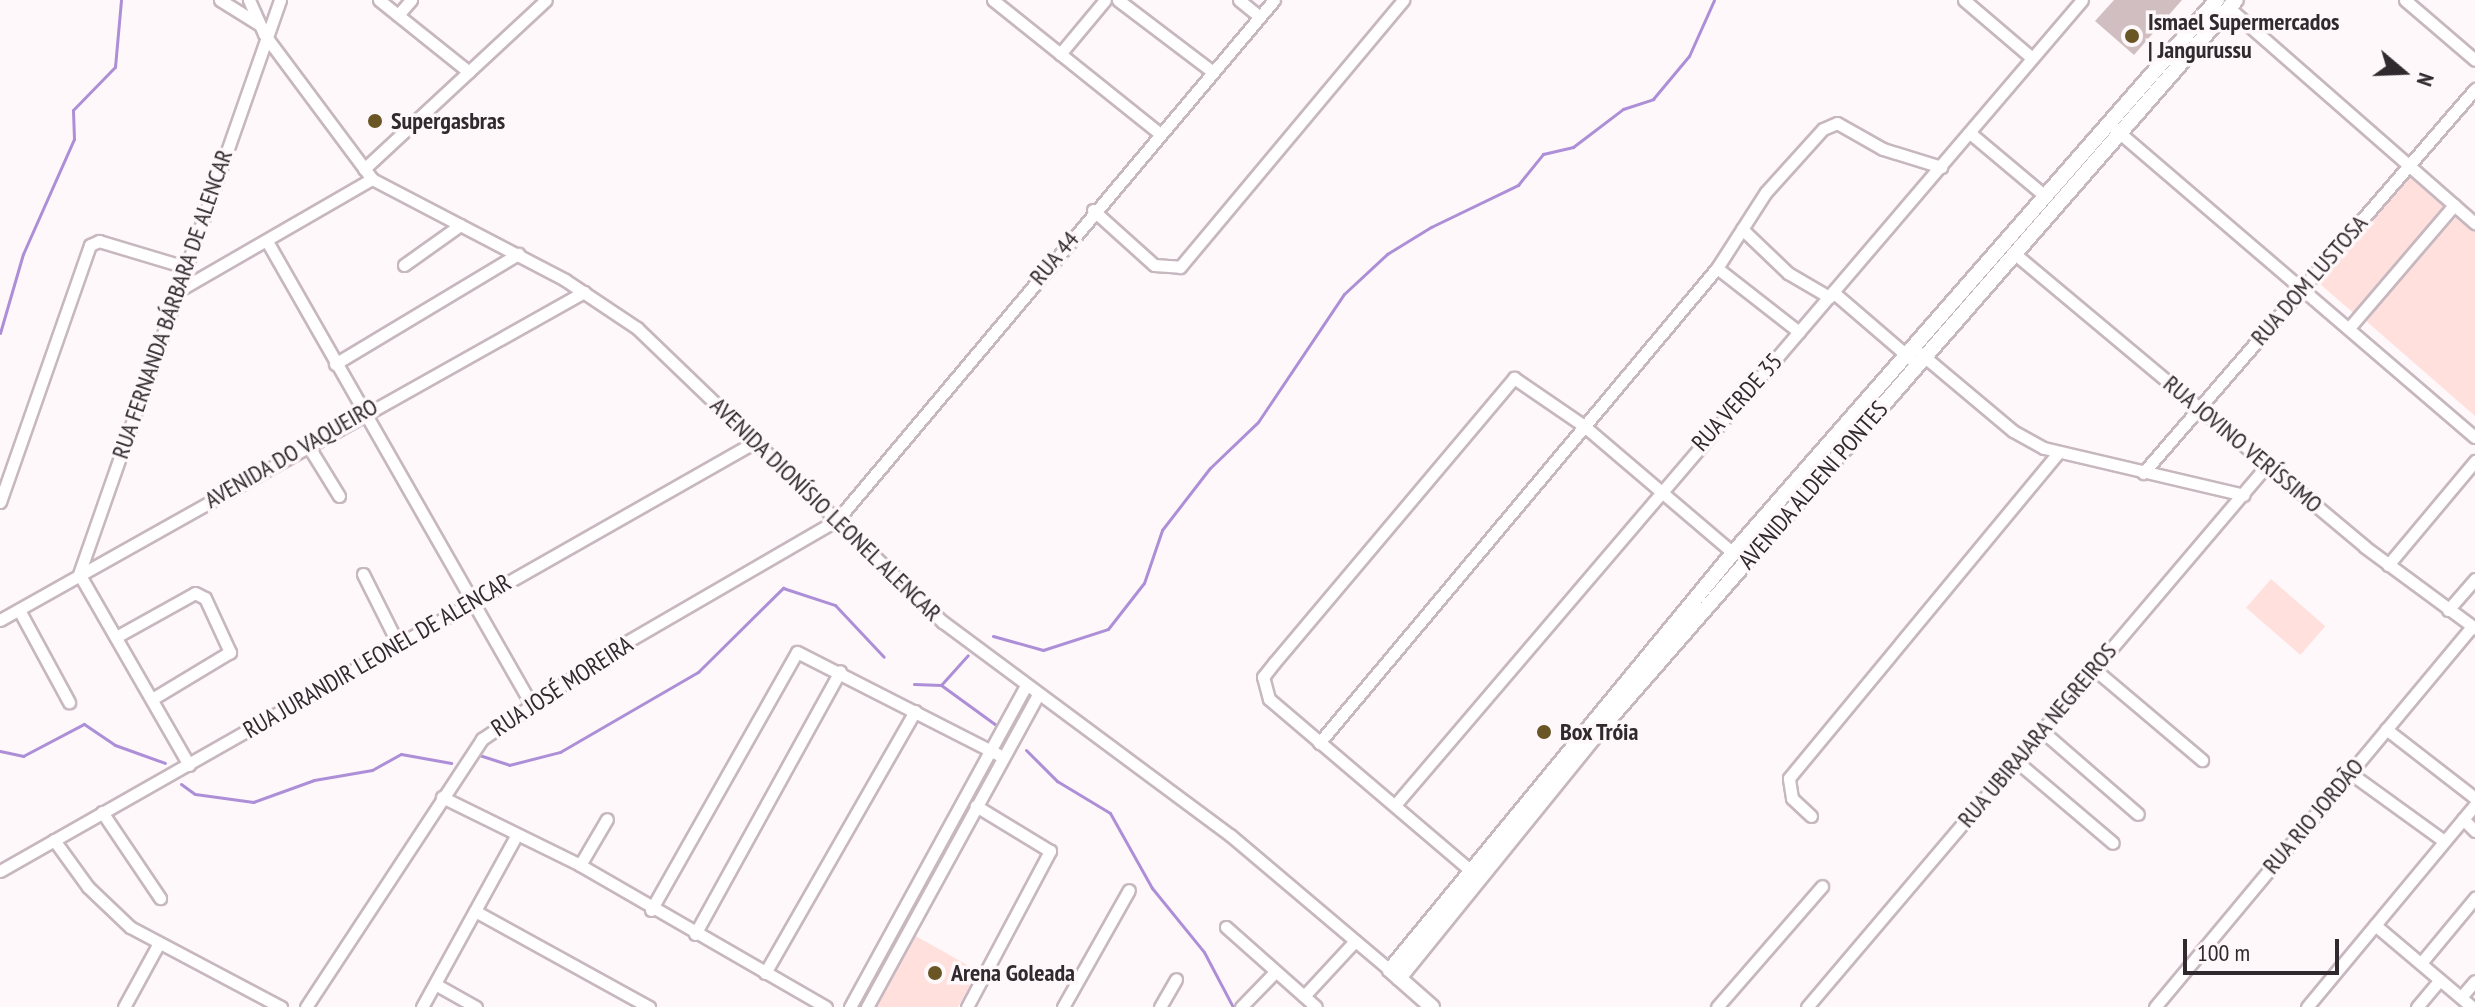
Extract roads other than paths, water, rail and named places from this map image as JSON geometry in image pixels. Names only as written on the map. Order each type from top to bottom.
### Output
[{"type":"main road","name":"AVENIDA ALDENI PONTES","points":[[1474,873],[1916,357],[2045,196],[2113,128],[2227,3]]},
{"type":"main road","name":"AVENIDA ALDENI PONTES","points":[[1394,974],[1733,553],[2015,254],[2113,128]]},
{"type":"main road","name":"AVENIDA DIONÍSIO LEONEL ALENCAR","points":[[1394,974],[1432,1007]]},
{"type":"street","points":[[220,0],[261,29]]},
{"type":"street","points":[[251,6],[258,0]]},
{"type":"street","name":"RUA FERNANDA BÁRBARA DE ALENCAR","points":[[79,574],[185,267],[261,29],[280,0]]},
{"type":"street","points":[[379,0],[469,72]]},
{"type":"street","points":[[398,15],[411,0]]},
{"type":"street","points":[[176,292],[268,243],[368,174],[546,0]]},
{"type":"street","points":[[993,0],[1160,134]]},
{"type":"street","points":[[1060,54],[1105,0]]},
{"type":"street","points":[[1118,0],[1213,72]]},
{"type":"street","points":[[1239,0],[1260,17]]},
{"type":"street","name":"RUA 44","points":[[837,520],[1093,210],[1274,0]]},
{"type":"street","points":[[1093,210],[1154,265],[1169,270],[1185,262],[1403,0]]},
{"type":"street","points":[[1964,0],[2032,58]]},
{"type":"street","name":"RUA VERDE 35","points":[[1395,805],[1658,491],[1799,332],[2082,0]]},
{"type":"street","points":[[2405,0],[2475,60]]},
{"type":"street","points":[[2227,3],[2408,167],[2475,223]]},
{"type":"street","name":"AVENIDA DIONÍSIO LEONEL ALENCAR","points":[[251,6],[261,29],[368,174],[518,254],[584,292],[637,328],[753,443],[943,622],[1037,696],[1230,835],[1394,974]]},
{"type":"street","name":"RUA DOM LUSTOSA","points":[[2143,473],[2475,89]]},
{"type":"street","points":[[1319,743],[1717,268],[1766,192],[1832,123],[1883,149],[1941,167]]},
{"type":"street","points":[[2113,128],[2475,437]]},
{"type":"street","points":[[1970,133],[2045,196]]},
{"type":"street","points":[[2349,328],[2454,205]]},
{"type":"street","points":[[404,265],[460,225]]},
{"type":"street","points":[[1742,229],[1788,273],[1831,294],[2013,431],[2057,454],[2244,495]]},
{"type":"street","points":[[0,502],[90,245],[99,241],[185,267]]},
{"type":"street","points":[[268,243],[530,702]]},
{"type":"street","points":[[335,364],[518,254]]},
{"type":"street","name":"RUA JOVINO VERÍSSIMO","points":[[2015,254],[2388,565],[2474,627]]},
{"type":"street","points":[[1717,268],[1799,332]]},
{"type":"street","name":"AVENIDA DO VAQUEIRO","points":[[0,620],[307,444],[584,292]]},
{"type":"street","points":[[1474,873],[1279,709],[1265,692],[1263,677],[1514,378],[1545,396],[1584,426],[1733,553]]},
{"type":"street","name":"RUA JURANDIR LEONEL DE ALENCAR","points":[[0,871],[753,443]]},
{"type":"street","points":[[307,444],[339,496]]},
{"type":"street","points":[[1811,816],[1792,798],[1789,778],[2057,454]]},
{"type":"street","points":[[2388,565],[2475,461]]},
{"type":"street","name":"RUA UBIRAJARA NEGREIROS","points":[[1807,1007],[2268,464]]},
{"type":"street","name":"RUA JOSÉ MOREIRA","points":[[306,1007],[475,748],[530,702],[837,520]]},
{"type":"street","points":[[79,574],[189,765]]},
{"type":"street","points":[[363,574],[398,644]]},
{"type":"street","points":[[2448,610],[2475,579]]},
{"type":"street","points":[[116,637],[195,593],[203,595],[229,643],[227,655],[152,699]]},
{"type":"street","points":[[19,610],[69,702]]},
{"type":"street","name":"RUA RIO JORDÃO","points":[[2155,1007],[2474,627]]},
{"type":"street","points":[[651,910],[795,654],[804,652],[1003,757]]},
{"type":"street","points":[[2093,668],[2202,760]]},
{"type":"street","points":[[695,934],[840,671]]},
{"type":"street","points":[[850,1007],[1026,686]]},
{"type":"street","points":[[867,1007],[1037,696]]},
{"type":"street","points":[[765,973],[915,711]]},
{"type":"street","points":[[2386,729],[2475,798]]},
{"type":"street","points":[[2041,730],[2138,814]]},
{"type":"street","points":[[2015,760],[2113,843]]},
{"type":"street","points":[[2350,773],[2444,841]]},
{"type":"street","points":[[442,797],[515,838],[580,865],[651,910],[826,1007]]},
{"type":"street","points":[[2307,1007],[2475,805]]},
{"type":"street","points":[[967,1007],[1050,851],[976,806]]},
{"type":"street","points":[[102,812],[160,898]]},
{"type":"street","points":[[580,865],[607,819]]},
{"type":"street","points":[[2463,819],[2475,831]]},
{"type":"street","points":[[422,1007],[515,838]]},
{"type":"street","points":[[54,840],[110,911],[158,945],[281,1007]]},
{"type":"street","points":[[1717,1007],[1822,886]]},
{"type":"street","points":[[1063,1007],[1129,890]]},
{"type":"street","points":[[2421,963],[2475,898]]},
{"type":"street","points":[[475,911],[649,1007]]},
{"type":"street","points":[[2375,925],[2472,1007]]},
{"type":"street","points":[[1226,927],[1316,1007]]},
{"type":"street","points":[[1304,996],[1355,941]]},
{"type":"street","points":[[124,1007],[158,945]]},
{"type":"street","points":[[1241,1007],[1275,972]]},
{"type":"street","points":[[1160,1007],[1176,979]]},
{"type":"street","points":[[2417,1007],[2440,980]]},
{"type":"street","points":[[2461,997],[2475,981]]},
{"type":"street","points":[[435,984],[476,1007]]},
{"type":"waterway","points":[[0,333],[23,254],[74,139],[73,110],[115,67],[121,0]]},
{"type":"waterway","points":[[993,636],[1043,650],[1108,629],[1144,583],[1162,530],[1210,468],[1258,422],[1344,294],[1387,254],[1431,227],[1518,185],[1543,154],[1573,147],[1623,109],[1653,99],[1689,56],[1714,0]]},
{"type":"waterway","points":[[476,754],[509,765],[560,752],[698,672],[783,588],[835,605],[884,657]]},
{"type":"waterway","points":[[914,684],[941,685],[968,655]]},
{"type":"waterway","points":[[941,685],[996,725]]},
{"type":"waterway","points":[[0,751],[23,756],[84,724],[115,745],[165,763]]},
{"type":"waterway","points":[[1026,750],[1057,781],[1110,813],[1152,888],[1204,952],[1233,1007]]},
{"type":"waterway","points":[[181,784],[195,794],[253,802],[314,780],[372,770],[401,754],[451,763]]},
{"type":"place","name":"Ismael Supermercados | Jangurussu","points":[[2132,36]]},
{"type":"place","name":"Supergasbras","points":[[375,121]]},
{"type":"place","name":"Box Tróia","points":[[1544,732]]},
{"type":"place","name":"Arena Goleada","points":[[935,973]]}]
